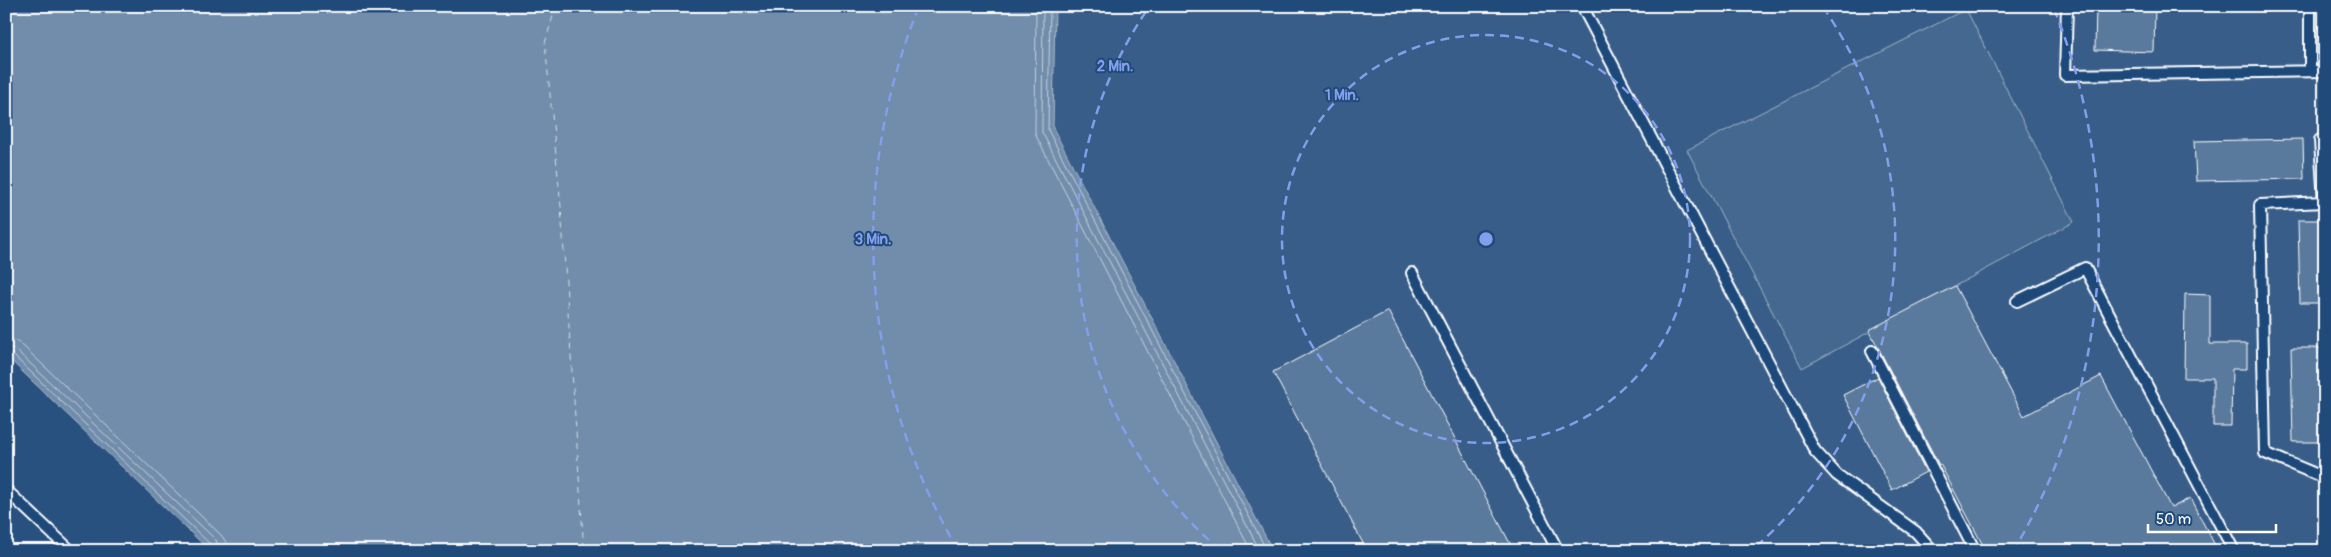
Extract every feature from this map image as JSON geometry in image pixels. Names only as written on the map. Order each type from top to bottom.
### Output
[{"type":"lane","points":[[1582,6],[1815,450],[1837,475],[1916,532],[1933,551]]},
{"type":"lane","points":[[2068,6],[2065,75],[2325,71]]},
{"type":"lane","points":[[2310,6],[2310,71]]},
{"type":"lane","points":[[2320,140],[2324,202],[2260,205],[2265,453],[2325,478]]},
{"type":"lane","points":[[2017,301],[2085,268],[2234,551]]},
{"type":"lane","points":[[1412,273],[1558,551]]},
{"type":"lane","points":[[1872,351],[1975,551]]},
{"type":"lane","points":[[6,490],[71,551]]},
{"type":"shaded area","points":[[1055,6],[2325,6],[2325,551],[1273,551],[1053,128]]},
{"type":"shaded area","points":[[1966,9],[2074,222],[1802,368],[1687,150]]},
{"type":"water","points":[[6,6],[1055,6],[1053,128],[1273,551],[210,551],[6,356]]},
{"type":"building","points":[[2096,6],[2155,6],[2154,52],[2095,50]]},
{"type":"building","points":[[2303,139],[2304,179],[2196,181],[2194,141]]},
{"type":"building","points":[[2298,220],[2325,220],[2325,303],[2300,303]]},
{"type":"building","points":[[1955,286],[2024,416],[2101,376],[2171,508],[2190,498],[2218,551],[1986,551],[1869,330]]},
{"type":"building","points":[[2185,294],[2210,295],[2210,344],[2247,344],[2247,369],[2232,369],[2231,426],[2213,426],[2213,378],[2184,378]]},
{"type":"building","points":[[1388,311],[1514,551],[1367,551],[1273,372]]},
{"type":"building","points":[[2291,348],[2324,348],[2325,442],[2293,442]]},
{"type":"building","points":[[1878,377],[1926,472],[1892,490],[1843,395]]},
{"type":"ferry route","points":[[556,6],[545,43],[561,207],[584,551]]}]
